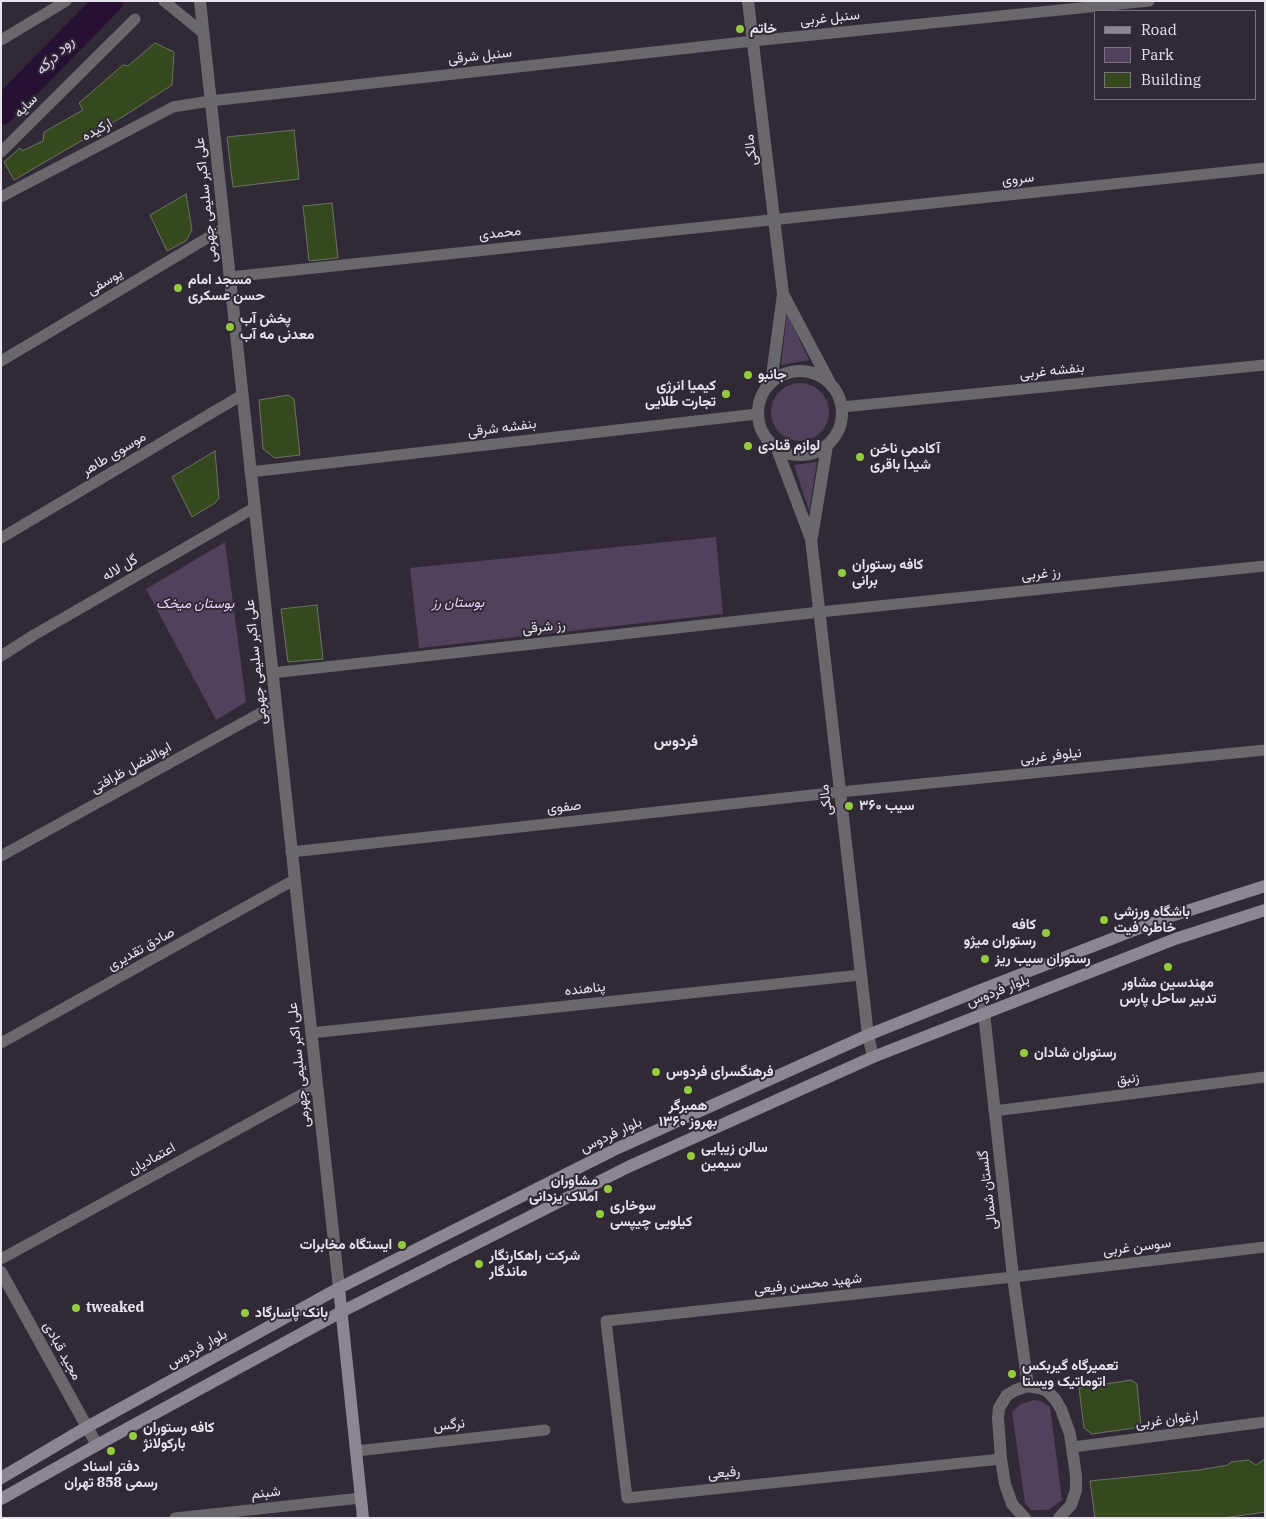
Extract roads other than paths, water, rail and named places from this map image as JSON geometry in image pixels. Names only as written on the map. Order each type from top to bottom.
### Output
[{"type":"main road","name":"بلوار فردوس","points":[[1,1478],[87,1427],[338,1288],[618,1148],[868,1036],[978,991],[1168,917],[1265,886]]},
{"type":"main road","name":"بلوار فردوس","points":[[1,1499],[341,1312],[628,1167],[873,1057],[1175,939],[1265,910]]},
{"type":"main road","points":[[338,1288],[363,1518]]},
{"type":"street","points":[[1,40],[66,1]]},
{"type":"street","points":[[164,1],[202,32]]},
{"type":"street","name":"علی اکبر سلیمی جهرمی","points":[[200,1],[338,1288]]},
{"type":"street","name":"مالکی","points":[[748,1],[783,294],[771,383]]},
{"type":"street","name":"سنبل غربی","points":[[753,41],[1149,1]]},
{"type":"street","name":"سایه","points":[[1,152],[135,19]]},
{"type":"street","name":"سنبل شرقی","points":[[210,101],[753,41]]},
{"type":"street","name":"ارکیده","points":[[1,197],[173,107],[210,101]]},
{"type":"street","name":"سروی","points":[[774,219],[1265,168]]},
{"type":"street","name":"محمدی","points":[[229,277],[774,219]]},
{"type":"street","name":"یوسفی","points":[[1,361],[224,228]]},
{"type":"street","name":"مالکی","points":[[783,294],[830,384]]},
{"type":"street","name":"بنفشه غربی","points":[[842,407],[1265,365]]},
{"type":"street","points":[[794,371],[808,372],[820,376],[830,384],[838,394],[842,407],[842,422],[836,436],[827,446],[815,453],[802,456],[789,454],[777,449],[767,440],[760,428],[758,414],[759,402],[771,383],[782,375],[794,371]]},
{"type":"street","name":"موسوی طاهر","points":[[1,538],[242,395]]},
{"type":"street","name":"بنفشه شرقی","points":[[250,472],[758,414]]},
{"type":"street","name":"مالکی","points":[[811,539],[827,446]]},
{"type":"street","name":"مالکی","points":[[777,449],[811,539],[868,1036],[873,1057]]},
{"type":"street","name":"گل لاله","points":[[1,656],[254,508]]},
{"type":"street","name":"رز غربی","points":[[820,612],[1265,566]]},
{"type":"street","name":"رز شرقی","points":[[272,673],[820,612]]},
{"type":"street","name":"ابوالفضل ظرافتی","points":[[1,856],[275,705]]},
{"type":"street","name":"نیلوفر غربی","points":[[840,792],[1265,750]]},
{"type":"street","name":"صفوی","points":[[291,852],[840,792]]},
{"type":"street","name":"صادق تقدیری","points":[[1,1043],[294,880]]},
{"type":"street","name":"پناهنده","points":[[311,1033],[861,975]]},
{"type":"street","name":"گلستان شمالی","points":[[978,991],[984,1013],[994,1111],[1028,1386]]},
{"type":"street","name":"زنبق","points":[[994,1111],[1265,1077]]},
{"type":"street","name":"اعتمادیان","points":[[1,1259],[317,1086]]},
{"type":"street","name":"سوسن غربی","points":[[1014,1277],[1265,1247]]},
{"type":"street","name":"مجید قبادی","points":[[1,1272],[97,1445]]},
{"type":"street","name":"شهید محسن رفیعی","points":[[606,1321],[1014,1277]]},
{"type":"street","name":"رفیعی","points":[[606,1321],[627,1498],[1001,1458]]},
{"type":"street","points":[[1025,1518],[1012,1504],[1008,1494],[1001,1458],[998,1418],[1000,1408],[1007,1395],[1028,1386],[1047,1391],[1055,1399],[1066,1420],[1073,1447],[1076,1490],[1071,1505],[1059,1518]]},
{"type":"street","name":"ارغوان غربی","points":[[1073,1447],[1265,1422]]},
{"type":"street","name":"نرگس","points":[[356,1451],[545,1430]]},
{"type":"street","name":"شبنم","points":[[175,1518],[361,1498]]},
{"type":"waterway","name":"رود درکه","points":[[1,111],[109,1]]},
{"type":"place","name":"خاتم","points":[[740,29]]},
{"type":"place","name":"مسجد امام حسن عسکری","points":[[178,288]]},
{"type":"place","name":"پخش آب معدنی مه آب","points":[[230,327]]},
{"type":"place","name":"جانبو","points":[[748,375]]},
{"type":"place","name":"کیمیا انرژی تجارت طلایی","points":[[726,394]]},
{"type":"place","name":"لوازم قنادی","points":[[748,446]]},
{"type":"place","name":"آکادمی ناخن شیدا باقری","points":[[860,457]]},
{"type":"place","name":"كافه رستوران برانى","points":[[842,573]]},
{"type":"place","name":"سیب ۳۶۰","points":[[849,806]]},
{"type":"place","name":"باشگاه ورزشی خاطره فیت","points":[[1104,920]]},
{"type":"place","name":"کافه رستوران ميژو","points":[[1046,933]]},
{"type":"place","name":"رستوران سیب ریز","points":[[985,959]]},
{"type":"place","name":"مهندسین مشاور تدبیر ساحل پارس","points":[[1168,967]]},
{"type":"place","name":"رستوران شادان","points":[[1024,1053]]},
{"type":"place","name":"فرهنگسرای فردوس","points":[[656,1072]]},
{"type":"place","name":"همبرگر بهروز ۱۳۶۰","points":[[688,1090]]},
{"type":"place","name":"سالن زیبایی سیمین","points":[[691,1156]]},
{"type":"place","name":"مشاوران املاک یزدانی","points":[[608,1189]]},
{"type":"place","name":"سوخاری كيلويی چيپسی","points":[[600,1214]]},
{"type":"place","name":"ایستگاه مخابرات","points":[[402,1245]]},
{"type":"place","name":"شرکت راهکارنگار ماندگار","points":[[479,1264]]},
{"type":"place","name":"tweaked","points":[[76,1308]]},
{"type":"place","name":"بانک پاسارگاد","points":[[245,1313]]},
{"type":"place","name":"تعمیرگاه گیربکس اتوماتیک ویستا","points":[[1012,1374]]},
{"type":"place","name":"کافه رستوران بارکولانژ","points":[[133,1436]]},
{"type":"place","name":"دفتر اسناد رسمی 858 تهران","points":[[111,1451]]},
{"type":"district","name":"فردوس","points":[[676,742]]},
{"type":"park label","name":"بوستان رز","points":[[458,603]]},
{"type":"park label","name":"بوستان میخک","points":[[195,604]]}]
